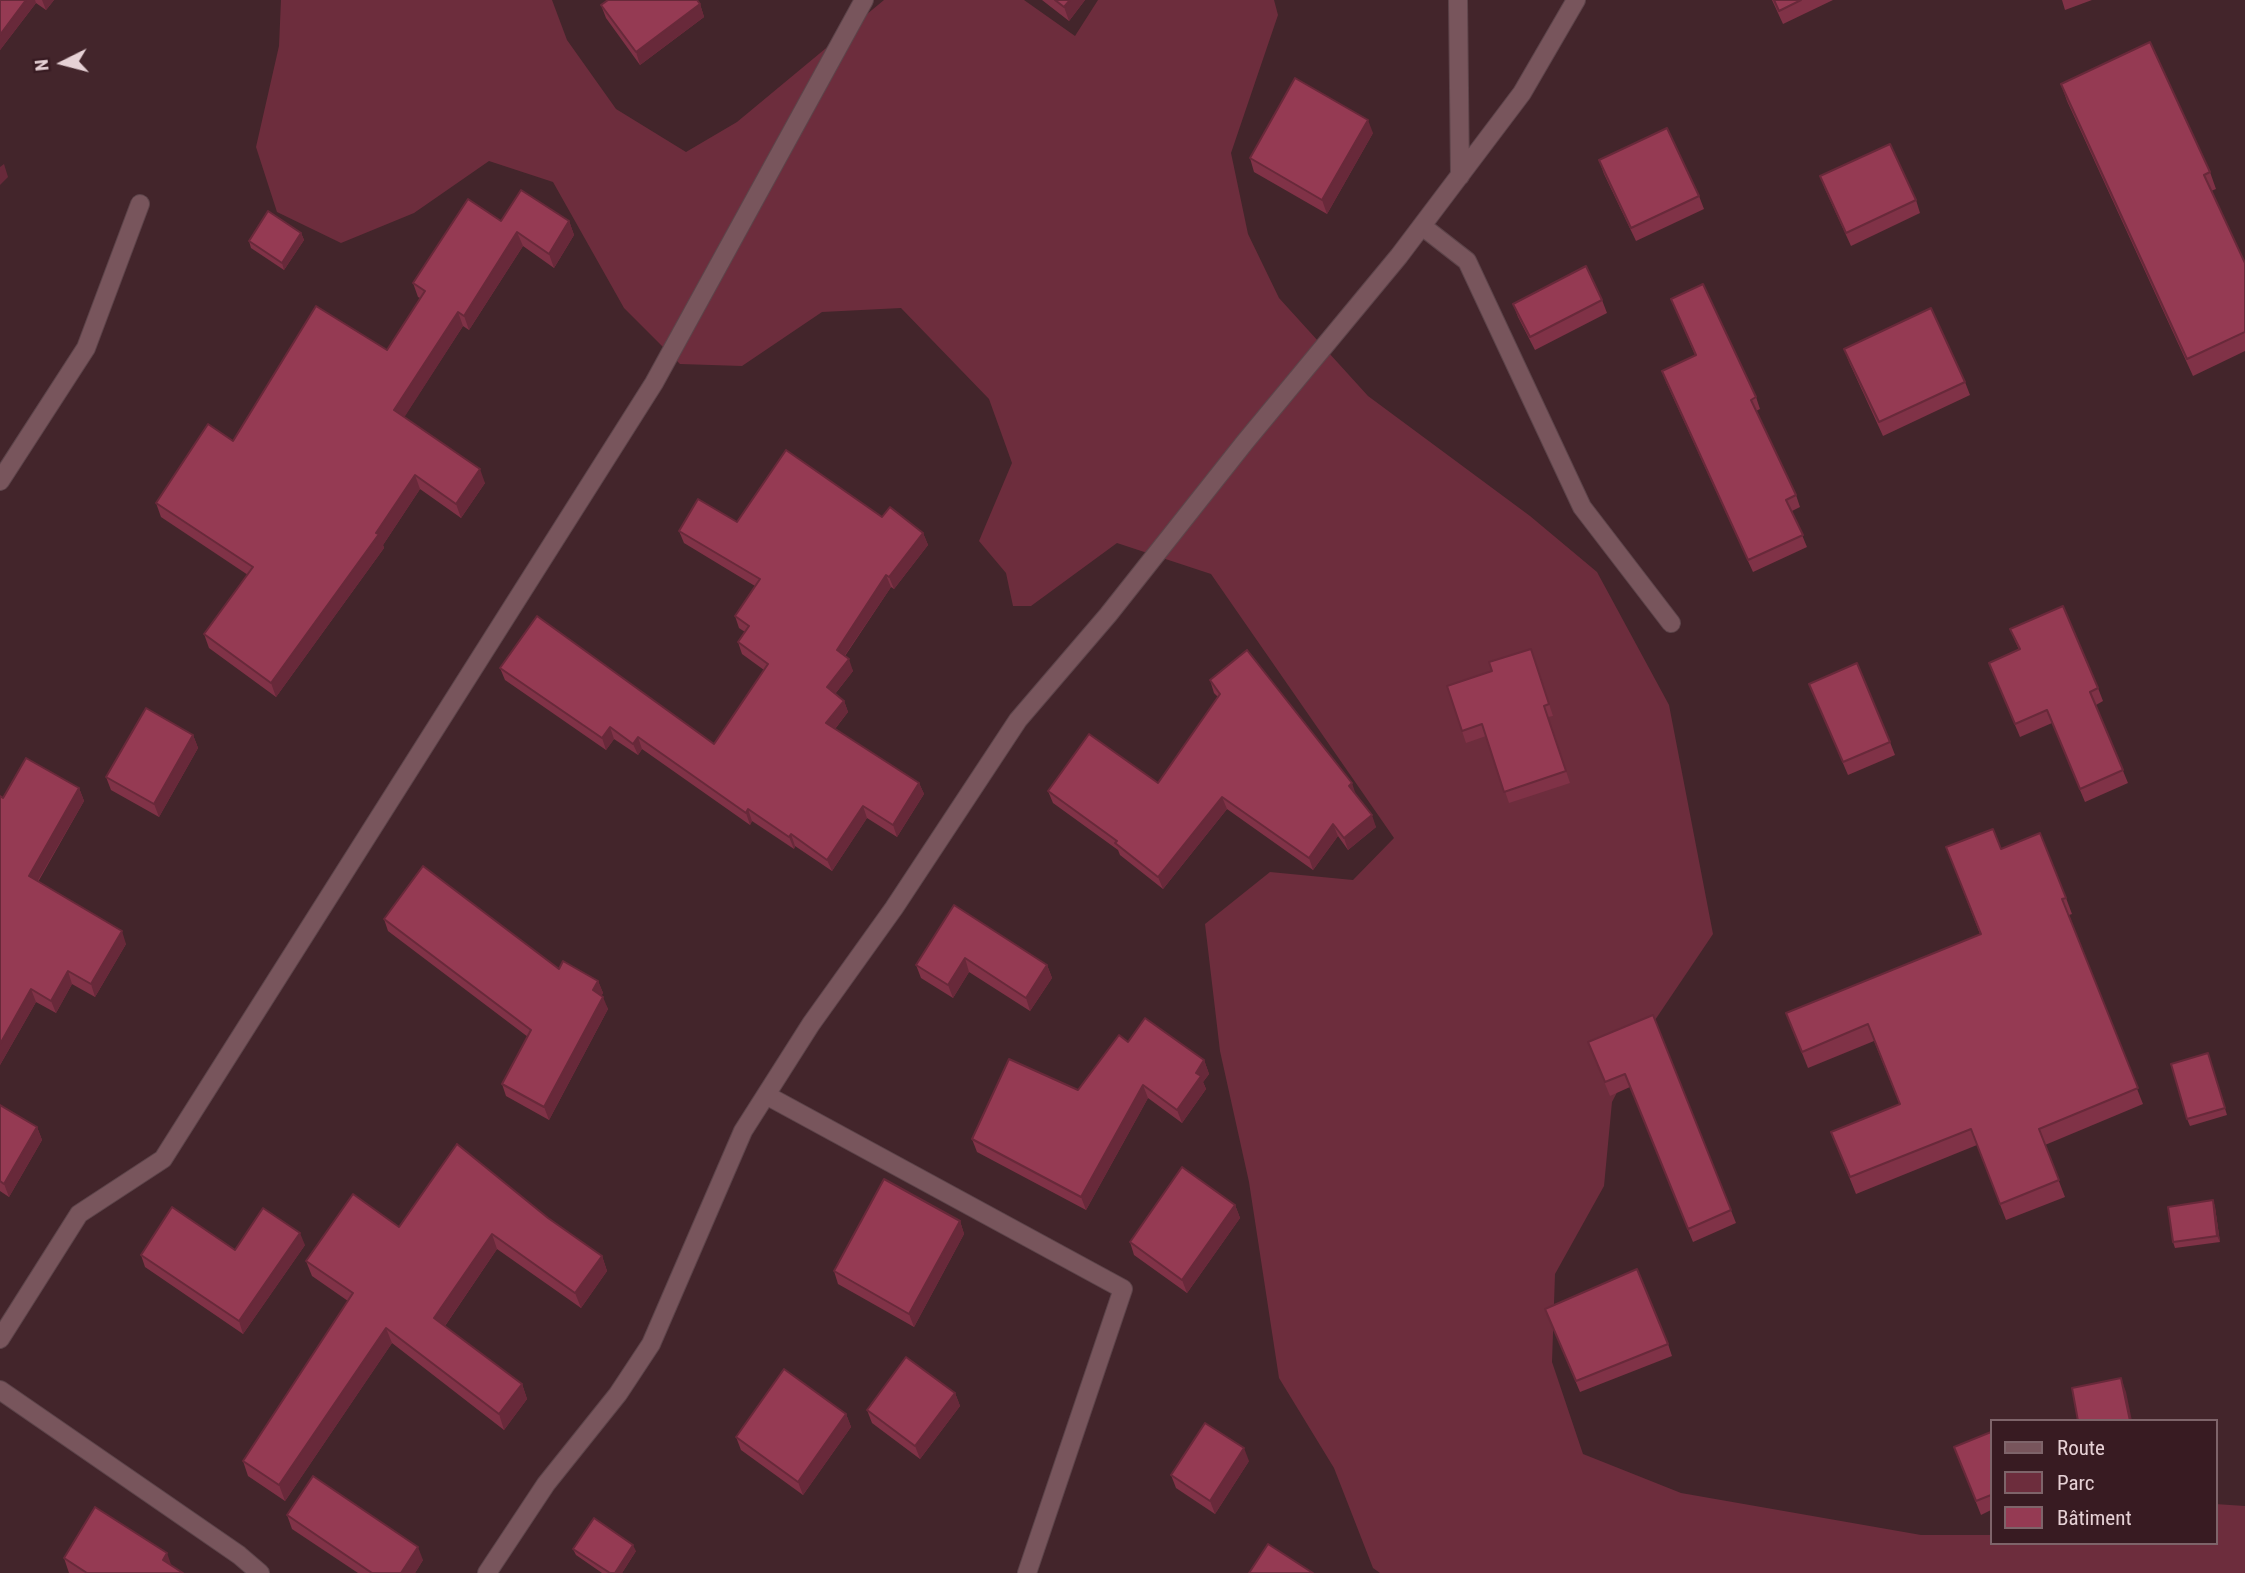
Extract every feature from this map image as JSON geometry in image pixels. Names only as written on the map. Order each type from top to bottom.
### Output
[{"type":"street","points":[[0,1339],[79,1214],[163,1158],[654,383],[864,0]]},
{"type":"street","points":[[1458,0],[1460,176]]},
{"type":"street","points":[[486,1573],[546,1484],[618,1394],[651,1345],[743,1131],[1018,720],[1108,615],[1422,226],[1522,93],[1576,0]]},
{"type":"street","points":[[0,481],[86,348],[140,204]]},
{"type":"street","points":[[1422,226],[1467,261],[1582,507],[1671,623]]},
{"type":"street","points":[[766,1095],[1123,1289],[1027,1573]]},
{"type":"street","points":[[0,1390],[239,1555],[260,1573]]},
{"type":"green space","points":[[281,0],[552,0],[567,40],[616,109],[686,152],[737,122],[884,0],[1024,0],[1075,36],[1098,0],[1274,0],[1278,15],[1231,153],[1248,234],[1279,298],[1368,396],[1530,516],[1597,572],[1669,705],[1713,934],[1653,1023],[1612,1102],[1604,1186],[1555,1274],[1552,1362],[1583,1454],[1681,1493],[1921,1535],[1990,1535],[1990,1545],[2217,1545],[2217,1504],[2245,1506],[2245,1573],[1380,1573],[1373,1568],[1334,1468],[1279,1378],[1249,1182],[1220,1051],[1205,924],[1270,872],[1353,880],[1394,838],[1211,574],[1117,543],[1031,606],[1013,606],[1006,573],[979,541],[1012,463],[989,399],[901,308],[822,312],[742,366],[680,364],[624,308],[553,182],[489,161],[414,213],[341,243],[277,212],[256,147],[279,46]]},
{"type":"building","points":[[0,0],[26,0],[0,35]]},
{"type":"building","points":[[608,0],[697,0],[700,4],[636,52],[601,5]]},
{"type":"building","points":[[1055,0],[1070,0],[1064,7]]},
{"type":"building","points":[[1774,0],[1801,0],[1779,11]]},
{"type":"building","points":[[2150,42],[2210,172],[2204,175],[2245,263],[2245,332],[2187,359],[2061,84]]},
{"type":"building","points":[[1295,78],[1368,120],[1322,200],[1250,158]]},
{"type":"building","points":[[1667,128],[1699,196],[1631,228],[1599,160]]},
{"type":"building","points":[[1890,144],[1916,200],[1846,233],[1820,176]]},
{"type":"building","points":[[521,190],[569,221],[549,254],[517,232],[464,316],[458,312],[394,410],[480,469],[456,504],[415,475],[376,533],[379,534],[271,683],[204,634],[253,567],[156,503],[208,424],[233,441],[316,306],[387,350],[425,291],[413,283],[468,199],[501,221]]},
{"type":"building","points":[[268,211],[301,233],[282,263],[249,241]]},
{"type":"building","points":[[1586,266],[1602,300],[1530,337],[1513,304]]},
{"type":"building","points":[[1703,284],[1756,397],[1751,400],[1796,495],[1786,500],[1803,535],[1748,560],[1662,371],[1696,355],[1671,299]]},
{"type":"building","points":[[1931,308],[1965,382],[1879,422],[1844,349]]},
{"type":"building","points":[[786,450],[882,517],[890,507],[923,533],[889,577],[886,575],[837,650],[849,659],[827,687],[844,701],[826,723],[919,783],[893,825],[863,806],[827,860],[791,834],[789,837],[748,809],[746,813],[638,737],[633,744],[610,727],[602,738],[500,668],[537,616],[714,744],[768,664],[738,642],[749,626],[735,616],[760,579],[679,531],[698,499],[737,522]]},
{"type":"building","points":[[2063,606],[2098,688],[2090,692],[2123,770],[2080,789],[2047,710],[2015,724],[1989,663],[2020,649],[2010,629]]},
{"type":"building","points":[[1531,649],[1549,704],[1544,706],[1566,771],[1504,792],[1482,724],[1462,731],[1447,686],[1492,671],[1489,662]]},
{"type":"building","points":[[1247,650],[1352,783],[1349,786],[1372,815],[1344,838],[1333,824],[1309,858],[1222,797],[1158,877],[1115,843],[1117,841],[1048,791],[1089,734],[1158,783],[1220,694],[1210,680]]},
{"type":"building","points":[[1857,663],[1890,742],[1843,762],[1809,684]]},
{"type":"building","points":[[146,708],[193,735],[154,804],[106,777]]},
{"type":"building","points":[[26,758],[79,788],[29,876],[122,931],[91,984],[68,971],[51,1001],[31,989],[0,1044],[0,796],[3,798]]},
{"type":"building","points":[[1993,829],[2001,849],[2040,833],[2066,898],[2062,899],[2138,1088],[2039,1129],[2059,1180],[2000,1204],[1971,1129],[1850,1177],[1831,1132],[1900,1104],[1868,1024],[1802,1052],[1786,1013],[1981,934],[1946,847]]},
{"type":"building","points":[[423,866],[559,969],[563,961],[598,981],[593,990],[603,997],[544,1107],[502,1084],[531,1030],[384,919]]},
{"type":"building","points":[[954,905],[1047,965],[1026,998],[965,958],[948,985],[916,965]]},
{"type":"building","points":[[1653,1015],[1731,1210],[1688,1229],[1625,1074],[1605,1082],[1588,1042]]},
{"type":"building","points":[[1145,1018],[1204,1060],[1196,1073],[1201,1076],[1177,1110],[1143,1085],[1081,1197],[972,1139],[1009,1059],[1078,1090],[1119,1035],[1128,1042]]},
{"type":"building","points":[[2208,1053],[2225,1108],[2187,1119],[2171,1064]]},
{"type":"building","points":[[0,1105],[37,1127],[4,1184],[0,1181]]},
{"type":"building","points":[[457,1144],[548,1218],[602,1256],[575,1293],[492,1234],[434,1318],[522,1384],[499,1414],[386,1328],[279,1485],[243,1461],[353,1293],[306,1261],[353,1194],[399,1227]]},
{"type":"building","points":[[1182,1167],[1235,1205],[1182,1280],[1130,1242]]},
{"type":"building","points":[[884,1179],[960,1221],[909,1314],[834,1271]]},
{"type":"building","points":[[2213,1200],[2217,1236],[2173,1242],[2168,1207]]},
{"type":"building","points":[[172,1207],[235,1250],[263,1208],[300,1233],[239,1321],[141,1255]]},
{"type":"building","points":[[1637,1269],[1668,1344],[1576,1381],[1545,1309]]},
{"type":"building","points":[[906,1357],[955,1393],[915,1446],[867,1410]]},
{"type":"building","points":[[784,1369],[846,1414],[798,1482],[736,1437]]},
{"type":"building","points":[[2121,1378],[2130,1419],[2078,1419],[2072,1388]]},
{"type":"building","points":[[1205,1423],[1244,1448],[1210,1501],[1171,1475]]},
{"type":"building","points":[[1990,1432],[1990,1495],[1976,1501],[1954,1447]]},
{"type":"building","points":[[313,1476],[418,1547],[401,1573],[372,1573],[287,1515]]},
{"type":"building","points":[[95,1507],[167,1553],[163,1560],[183,1573],[87,1573],[64,1558]]},
{"type":"building","points":[[594,1518],[633,1545],[615,1573],[610,1573],[573,1549]]},
{"type":"building","points":[[1268,1544],[1313,1573],[1249,1573]]}]
